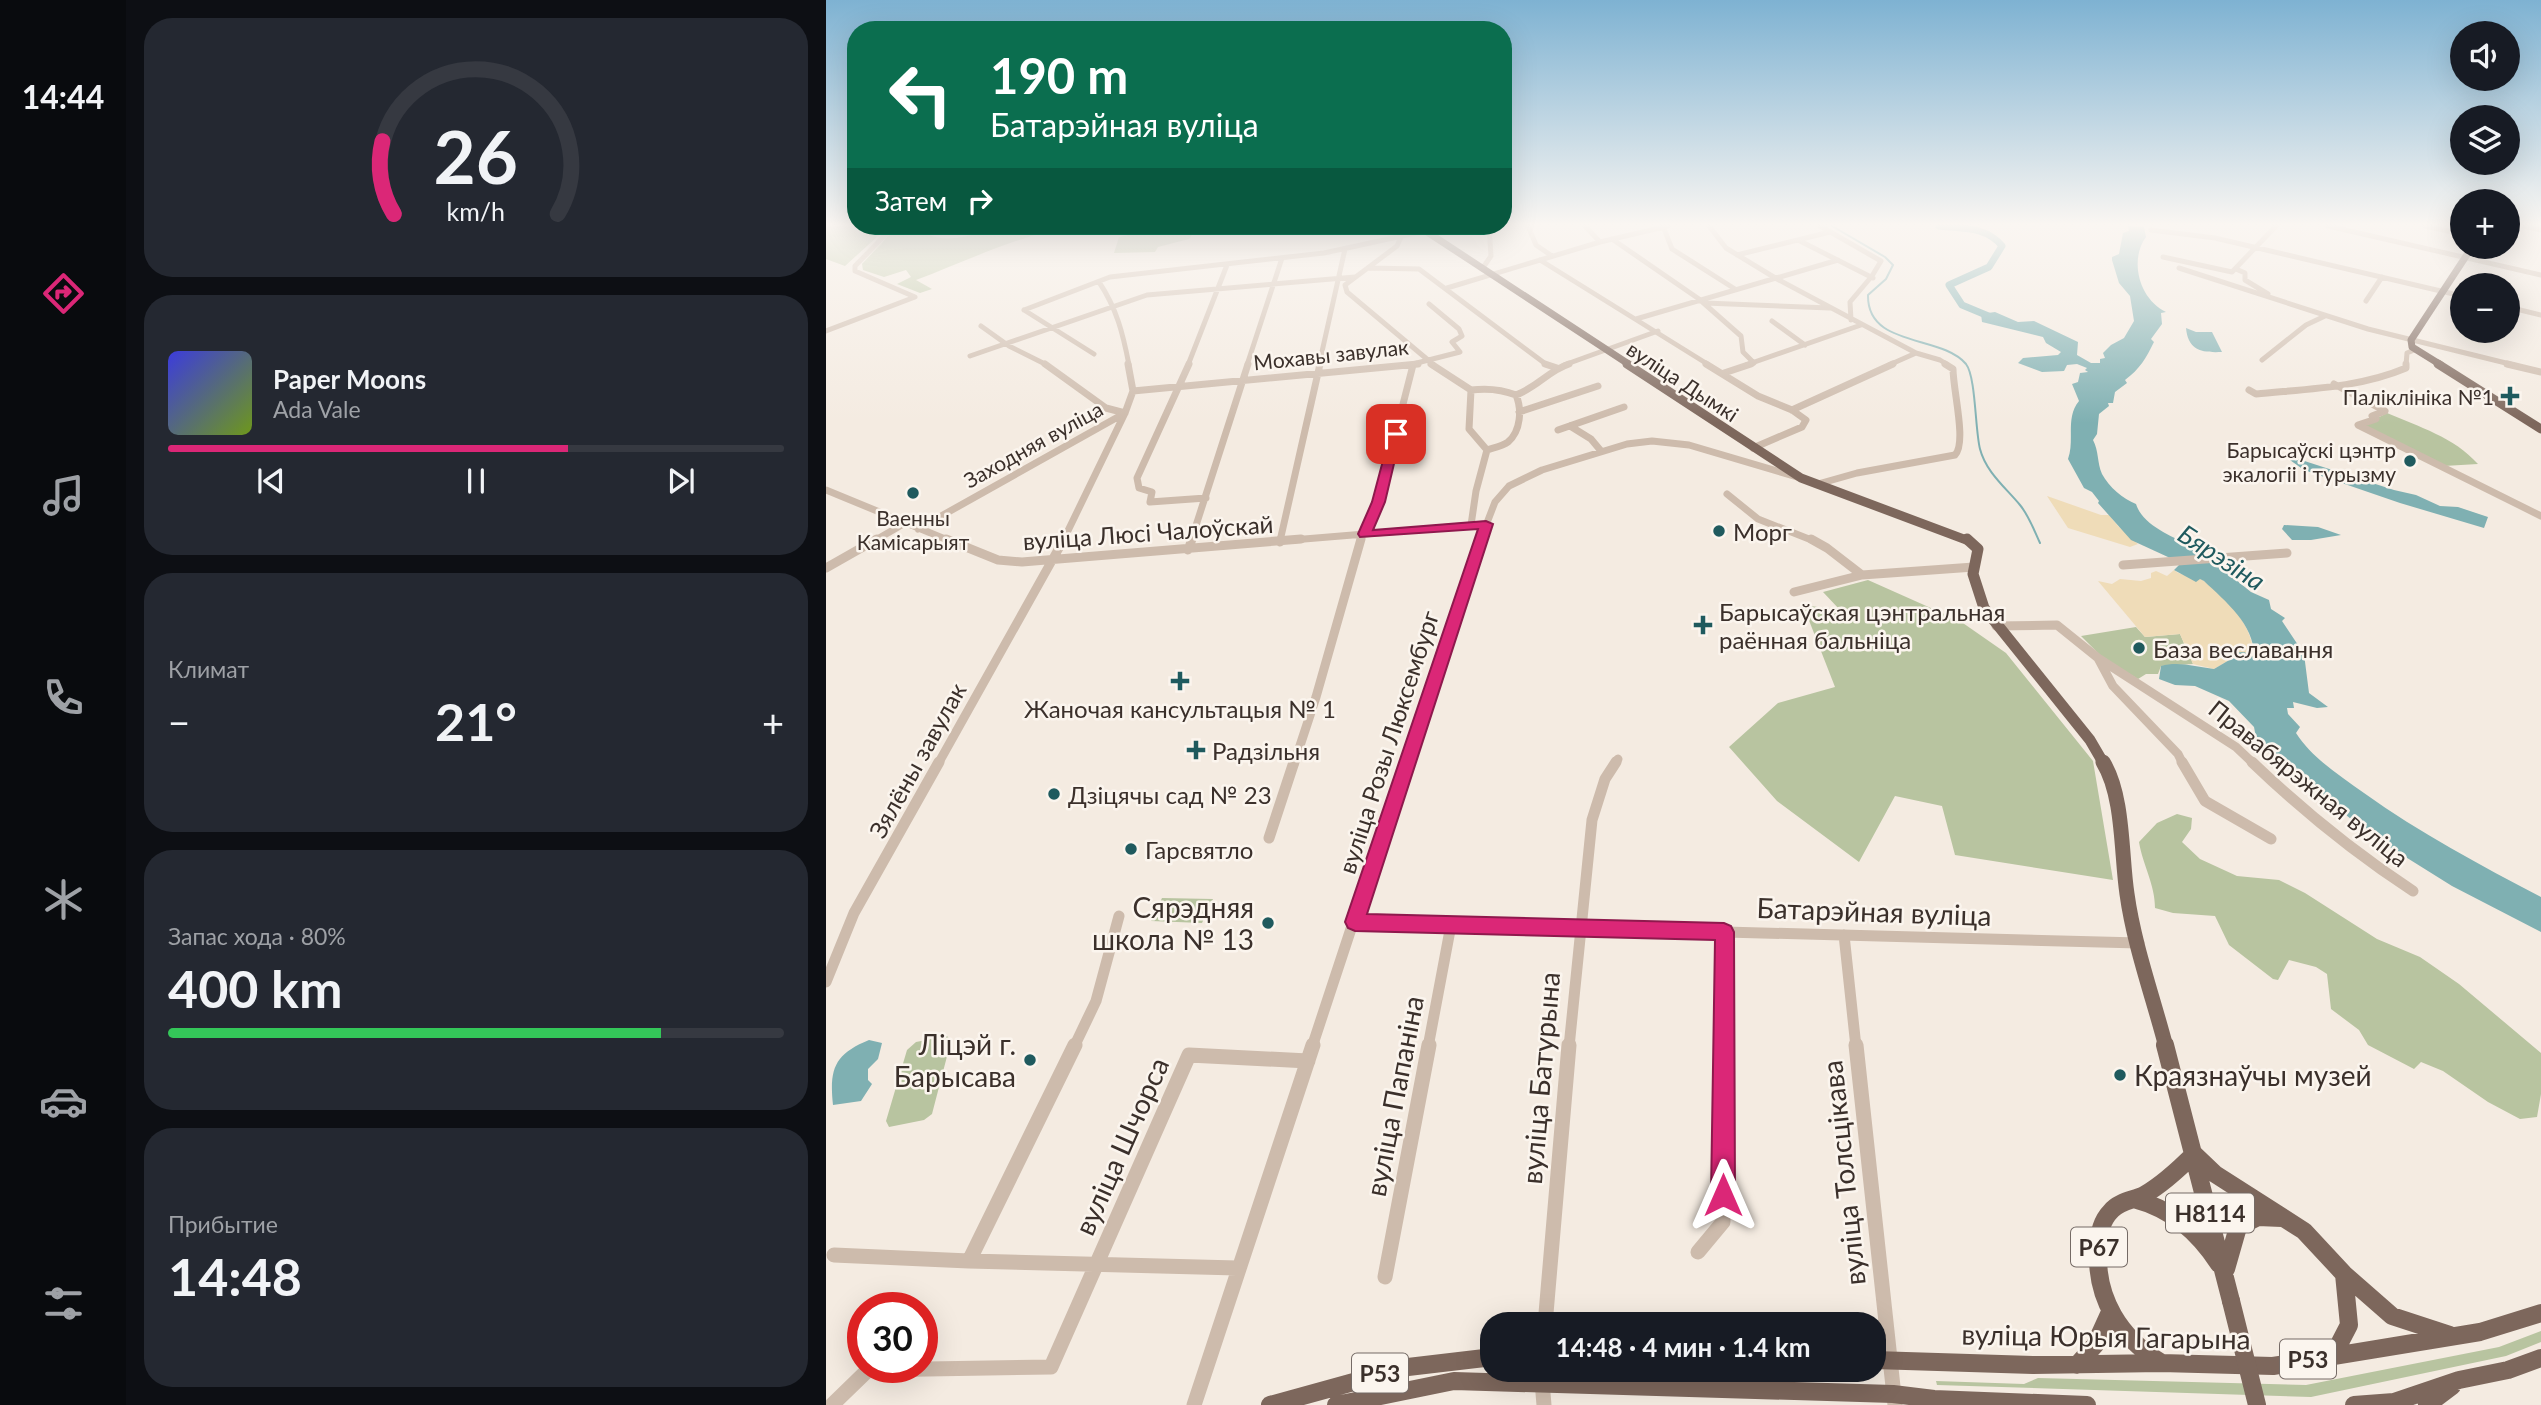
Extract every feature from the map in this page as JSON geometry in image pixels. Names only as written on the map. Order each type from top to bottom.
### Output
[{"type":"main road","name":"вуліца Дымкі","points":[[1517,292],[1801,478]]},
{"type":"main road","points":[[2442,292],[2413,345],[2541,429]]},
{"type":"main road","name":"вуліца Розы Люксембург","points":[[1801,478],[1975,544],[1980,553],[1974,567]]},
{"type":"main road","name":"Н8114","points":[[1974,567],[1974,583],[1984,608],[2090,740],[2110,773],[2127,897],[2225,1273]]},
{"type":"main road","points":[[2194,1154],[2216,1174],[2317,1242],[2344,1274],[2392,1316],[2455,1337]]},
{"type":"main road","name":"Р67","points":[[2161,1363],[2135,1344],[2110,1312],[2102,1288],[2100,1238],[2109,1213],[2116,1205],[2134,1199],[2177,1172],[2194,1154]]},
{"type":"main road","name":"Р67","points":[[2134,1199],[2147,1201],[2178,1219],[2201,1239],[2225,1273],[2257,1405]]},
{"type":"main road","name":"Р67","points":[[2225,1273],[2238,1227],[2258,1217],[2283,1218]]},
{"type":"main road","points":[[2334,1354],[2345,1340],[2351,1324],[2344,1274]]},
{"type":"main road","points":[[2077,1365],[2095,1345],[2110,1312]]},
{"type":"main road","name":"вуліца Юрыя Гагарына","points":[[1886,1360],[2273,1366],[2334,1354],[2455,1337],[2512,1324],[2541,1313]]},
{"type":"main road","name":"Р53","points":[[1270,1405],[1352,1379],[1453,1358],[1480,1357]]},
{"type":"main road","name":"Р53","points":[[2354,1405],[2395,1402],[2459,1380],[2508,1370],[2541,1358]]},
{"type":"main road","points":[[2427,1405],[2459,1380]]},
{"type":"main road","name":"Р53","points":[[1336,1405],[1454,1381],[1541,1397],[1934,1399],[2087,1405]]},
{"type":"street","points":[[826,331],[915,297],[903,292]]},
{"type":"street","points":[[1073,292],[1024,310],[1094,354]]},
{"type":"street","points":[[1105,292],[1114,305],[1124,331],[1133,391]]},
{"type":"street","points":[[970,356],[1114,305],[1147,295],[1182,292]]},
{"type":"street","points":[[1206,498],[1150,502],[1152,492],[1139,488],[1137,478],[1180,386],[1217,292]]},
{"type":"street","points":[[1188,550],[1271,292]]},
{"type":"street","points":[[1347,292],[1375,319],[1427,361],[1471,390],[1499,388],[1516,395],[1541,384],[1557,368],[1658,331]]},
{"type":"street","points":[[1451,292],[1506,337],[1549,367],[1557,368]]},
{"type":"street","points":[[1592,292],[1758,396],[1792,410],[1806,420],[1805,425],[1753,448]]},
{"type":"street","points":[[1688,292],[1741,336],[1743,352],[1754,363]]},
{"type":"street","points":[[1636,318],[1728,292]]},
{"type":"street","points":[[1800,292],[1916,353],[1940,360],[1953,369],[1953,390],[1962,440],[1960,450],[1944,457],[1857,473],[1818,484]]},
{"type":"street","points":[[1851,320],[1848,307],[1855,292]]},
{"type":"street","points":[[2249,292],[2413,345],[2541,372]]},
{"type":"street","points":[[2263,292],[2277,301]]},
{"type":"street","points":[[2366,301],[2372,292]]},
{"type":"street","points":[[2442,292],[2450,294]]},
{"type":"street","points":[[1280,542],[1335,293]]},
{"type":"street","points":[[1702,301],[1831,308]]},
{"type":"street","name":"Мохавы завулак","points":[[1133,391],[1413,365],[1460,352],[1451,342],[1462,337],[1459,329],[1429,304]]},
{"type":"street","points":[[2520,310],[2541,315]]},
{"type":"street","points":[[2262,360],[2306,326],[2325,316]]},
{"type":"street","points":[[1772,321],[1805,345]]},
{"type":"street","points":[[1724,373],[1861,325]]},
{"type":"street","name":"Заходняя вуліца","points":[[981,326],[1041,361],[1107,408],[1117,413],[1125,413]]},
{"type":"street","points":[[2249,390],[2256,394],[2334,384],[2402,370],[2407,365],[2407,353],[2413,345]]},
{"type":"street","points":[[1792,410],[1916,353]]},
{"type":"street","points":[[1269,838],[1316,696],[1359,543],[1378,502],[1413,365]]},
{"type":"street","points":[[2334,384],[2385,411],[2372,416],[2376,419],[2358,425],[2541,516]]},
{"type":"street","points":[[1520,412],[1598,386]]},
{"type":"street","points":[[1471,390],[1469,429],[1488,450]]},
{"type":"street","name":"Зялёны завулак","points":[[826,982],[854,913],[1053,561],[1125,413],[1133,391]]},
{"type":"street","points":[[1488,450],[1507,443],[1516,431],[1520,412],[1516,395]]},
{"type":"street","points":[[1558,430],[1624,407]]},
{"type":"street","name":"Заходняя вуліца","points":[[918,529],[1125,413]]},
{"type":"street","points":[[1570,426],[1591,439],[1601,451]]},
{"type":"street","name":"вуліца Розы Люксембург","points":[[1195,1401],[1237,1268],[1495,502],[1508,486],[1542,470],[1601,451],[1642,442],[1689,445],[1801,478]]},
{"type":"street","points":[[1471,525],[1476,491],[1488,450]]},
{"type":"street","points":[[1754,463],[1763,455]]},
{"type":"street","name":"вуліца Люсі Чалоўскай","points":[[826,490],[998,560],[1053,561],[1486,524]]},
{"type":"street","points":[[1727,494],[1758,519],[1803,535],[1826,548],[1862,575]]},
{"type":"street","points":[[826,561],[902,522]]},
{"type":"street","points":[[826,568],[902,522]]},
{"type":"street","points":[[2123,565],[2287,553]]},
{"type":"street","points":[[1794,592],[1862,575],[1974,567]]},
{"type":"street","name":"Правабярэжная вуліца","points":[[1996,626],[2057,625],[2098,658],[2236,747],[2294,802],[2372,864],[2413,891]]},
{"type":"street","points":[[2098,658],[2113,687],[2178,754],[2205,801],[2271,839]]},
{"type":"street","name":"вуліца Батурына","points":[[1546,1312],[1579,928],[1587,894],[1593,805],[1607,773],[1618,759]]},
{"type":"street","points":[[968,1261],[1096,1001],[1119,916]]},
{"type":"street","name":"Батарэйная вуліца","points":[[1355,922],[2139,943]]},
{"type":"street","name":"вуліца Папаніна","points":[[1385,1277],[1451,925]]},
{"type":"street","points":[[1698,1252],[1723,1222],[1724,932]]},
{"type":"street","name":"вуліца Толсцікава","points":[[1844,935],[1878,1312]]},
{"type":"street","name":"вуліца Шчорса","points":[[832,1405],[868,1370],[1051,1367],[1189,1055],[1308,1061]]},
{"type":"street","points":[[834,1255],[1237,1268]]},
{"type":"street","name":"вуліца Толсцікава","points":[[1886,1373],[1894,1400]]},
{"type":"green space","points":[[2387,413],[2447,440],[2478,464],[2444,466],[2364,425]]},
{"type":"green space","points":[[1868,580],[1960,621],[2006,653],[2093,761],[2113,880],[1955,855],[1942,806],[1895,796],[1859,862],[1777,801],[1729,747],[1778,703],[1835,687],[1803,605],[1840,610],[1823,592]]},
{"type":"green space","name":"База веславання","points":[[2136,627],[2145,637],[2180,634],[2193,664],[2161,666],[2158,674],[2146,674],[2138,679],[2103,658],[2081,636]]},
{"type":"green space","points":[[2177,814],[2192,818],[2191,829],[2182,842],[2200,859],[2237,876],[2279,880],[2305,893],[2377,939],[2420,957],[2459,984],[2541,1053],[2541,1094],[2537,1117],[2520,1119],[2488,1102],[2443,1071],[2421,1062],[2414,1069],[2368,1045],[2359,1030],[2331,1009],[2327,974],[2316,967],[2289,960],[2278,980],[2273,979],[2229,945],[2215,916],[2173,913],[2155,908],[2139,842],[2157,823]]},
{"type":"green space","points":[[1162,898],[1213,899],[1202,923],[1151,921]]},
{"type":"green space","points":[[947,1036],[951,1041],[932,1114],[924,1120],[889,1127],[886,1121],[907,1050],[916,1042]]},
{"type":"green space","points":[[2541,1331],[2541,1342],[2506,1356],[2311,1397],[1937,1385],[1936,1381],[2024,1384],[2038,1378],[2306,1385],[2499,1347]]},
{"type":"sand","points":[[2047,496],[2101,515],[2109,515],[2138,544],[2130,547],[2068,528]]},
{"type":"sand","points":[[2174,570],[2200,579],[2231,605],[2250,636],[2254,658],[2231,659],[2214,669],[2193,664],[2180,634],[2145,637],[2098,581],[2112,584],[2120,579],[2141,581],[2151,578],[2151,573],[2156,571],[2167,576]]},
{"type":"water","points":[[2126,292],[2145,292],[2166,312],[2161,313],[2162,324],[2151,339],[2154,342],[2145,358],[2125,380],[2127,383],[2115,392],[2113,403],[2108,403],[2109,406],[2099,414],[2097,434],[2093,440],[2102,474],[2117,492],[2136,504],[2150,523],[2193,547],[2213,564],[2224,566],[2225,571],[2251,592],[2269,600],[2271,609],[2285,618],[2282,621],[2304,654],[2309,693],[2328,707],[2317,708],[2293,702],[2294,708],[2287,708],[2288,714],[2300,727],[2296,733],[2310,751],[2336,773],[2407,822],[2541,897],[2541,932],[2452,886],[2372,836],[2257,743],[2254,727],[2229,701],[2195,686],[2175,685],[2159,679],[2161,666],[2181,664],[2214,669],[2231,659],[2232,653],[2244,652],[2254,657],[2250,635],[2238,615],[2204,581],[2200,579],[2196,582],[2174,570],[2181,563],[2131,540],[2098,503],[2092,492],[2084,488],[2068,459],[2072,415],[2079,401],[2072,384],[2078,382],[2080,373],[2088,372],[2085,370],[2087,368],[2077,364],[2067,365],[2064,371],[2042,372],[2018,363],[2023,358],[2058,355],[2061,352],[2046,343],[2043,337],[1982,322],[1981,314],[1995,312],[2018,322],[2034,321],[2078,342],[2077,355],[2091,363],[2100,363],[2100,359],[2105,358],[2103,353],[2124,338],[2134,321],[2130,296]]},
{"type":"water","points":[[2186,328],[2196,332],[2212,332],[2222,352],[2197,349],[2190,341]]},
{"type":"water","points":[[2280,453],[2416,495],[2440,506],[2458,507],[2488,517],[2484,528],[2400,503],[2304,470]]},
{"type":"water","points":[[2284,525],[2318,527],[2341,535],[2292,540],[2282,529]]},
{"type":"water","points":[[869,1040],[882,1043],[878,1059],[868,1069],[868,1080],[872,1084],[861,1101],[833,1105],[832,1081],[837,1064],[848,1051]]},
{"type":"waterway","points":[[1872,292],[1868,295],[1871,312],[1879,324],[1907,338],[1940,348],[1966,364],[1972,380],[1978,440],[1983,457],[1991,472],[2023,509],[2040,543]]},
{"type":"waterway","points":[[1953,292],[1962,305],[1998,320]]},
{"type":"place","name":"Паліклініка №1","points":[[2510,396]]},
{"type":"place","name":"Барысаўскі цэнтр экалогіі і турызму","points":[[2410,461]]},
{"type":"place","name":"Ваенны Камісарыят","points":[[913,493]]},
{"type":"place","name":"Морг","points":[[1719,531]]},
{"type":"place","name":"Барысаўская цэнтральная раённая бальніца","points":[[1703,625]]},
{"type":"place","name":"База веславання","points":[[2139,648]]},
{"type":"place","name":"Жаночая кансультацыя № 1","points":[[1180,681]]},
{"type":"place","name":"Радзільня","points":[[1196,750]]},
{"type":"place","name":"Дзіцячы сад № 23","points":[[1054,794]]},
{"type":"place","name":"Гарсвятло","points":[[1131,849]]},
{"type":"place","name":"Сярэдняя школа № 13","points":[[1268,923]]},
{"type":"place","name":"Ліцэй г. Барысава","points":[[1030,1060]]},
{"type":"place","name":"Краязнаўчы музей","points":[[2120,1075]]},
{"type":"route","points":[[1396,434],[1378,502],[1364,534],[1486,524],[1355,922],[1724,932],[1723,1195]]},
{"type":"water label","name":"Бярэзіна","points":[[2222,557]]}]
